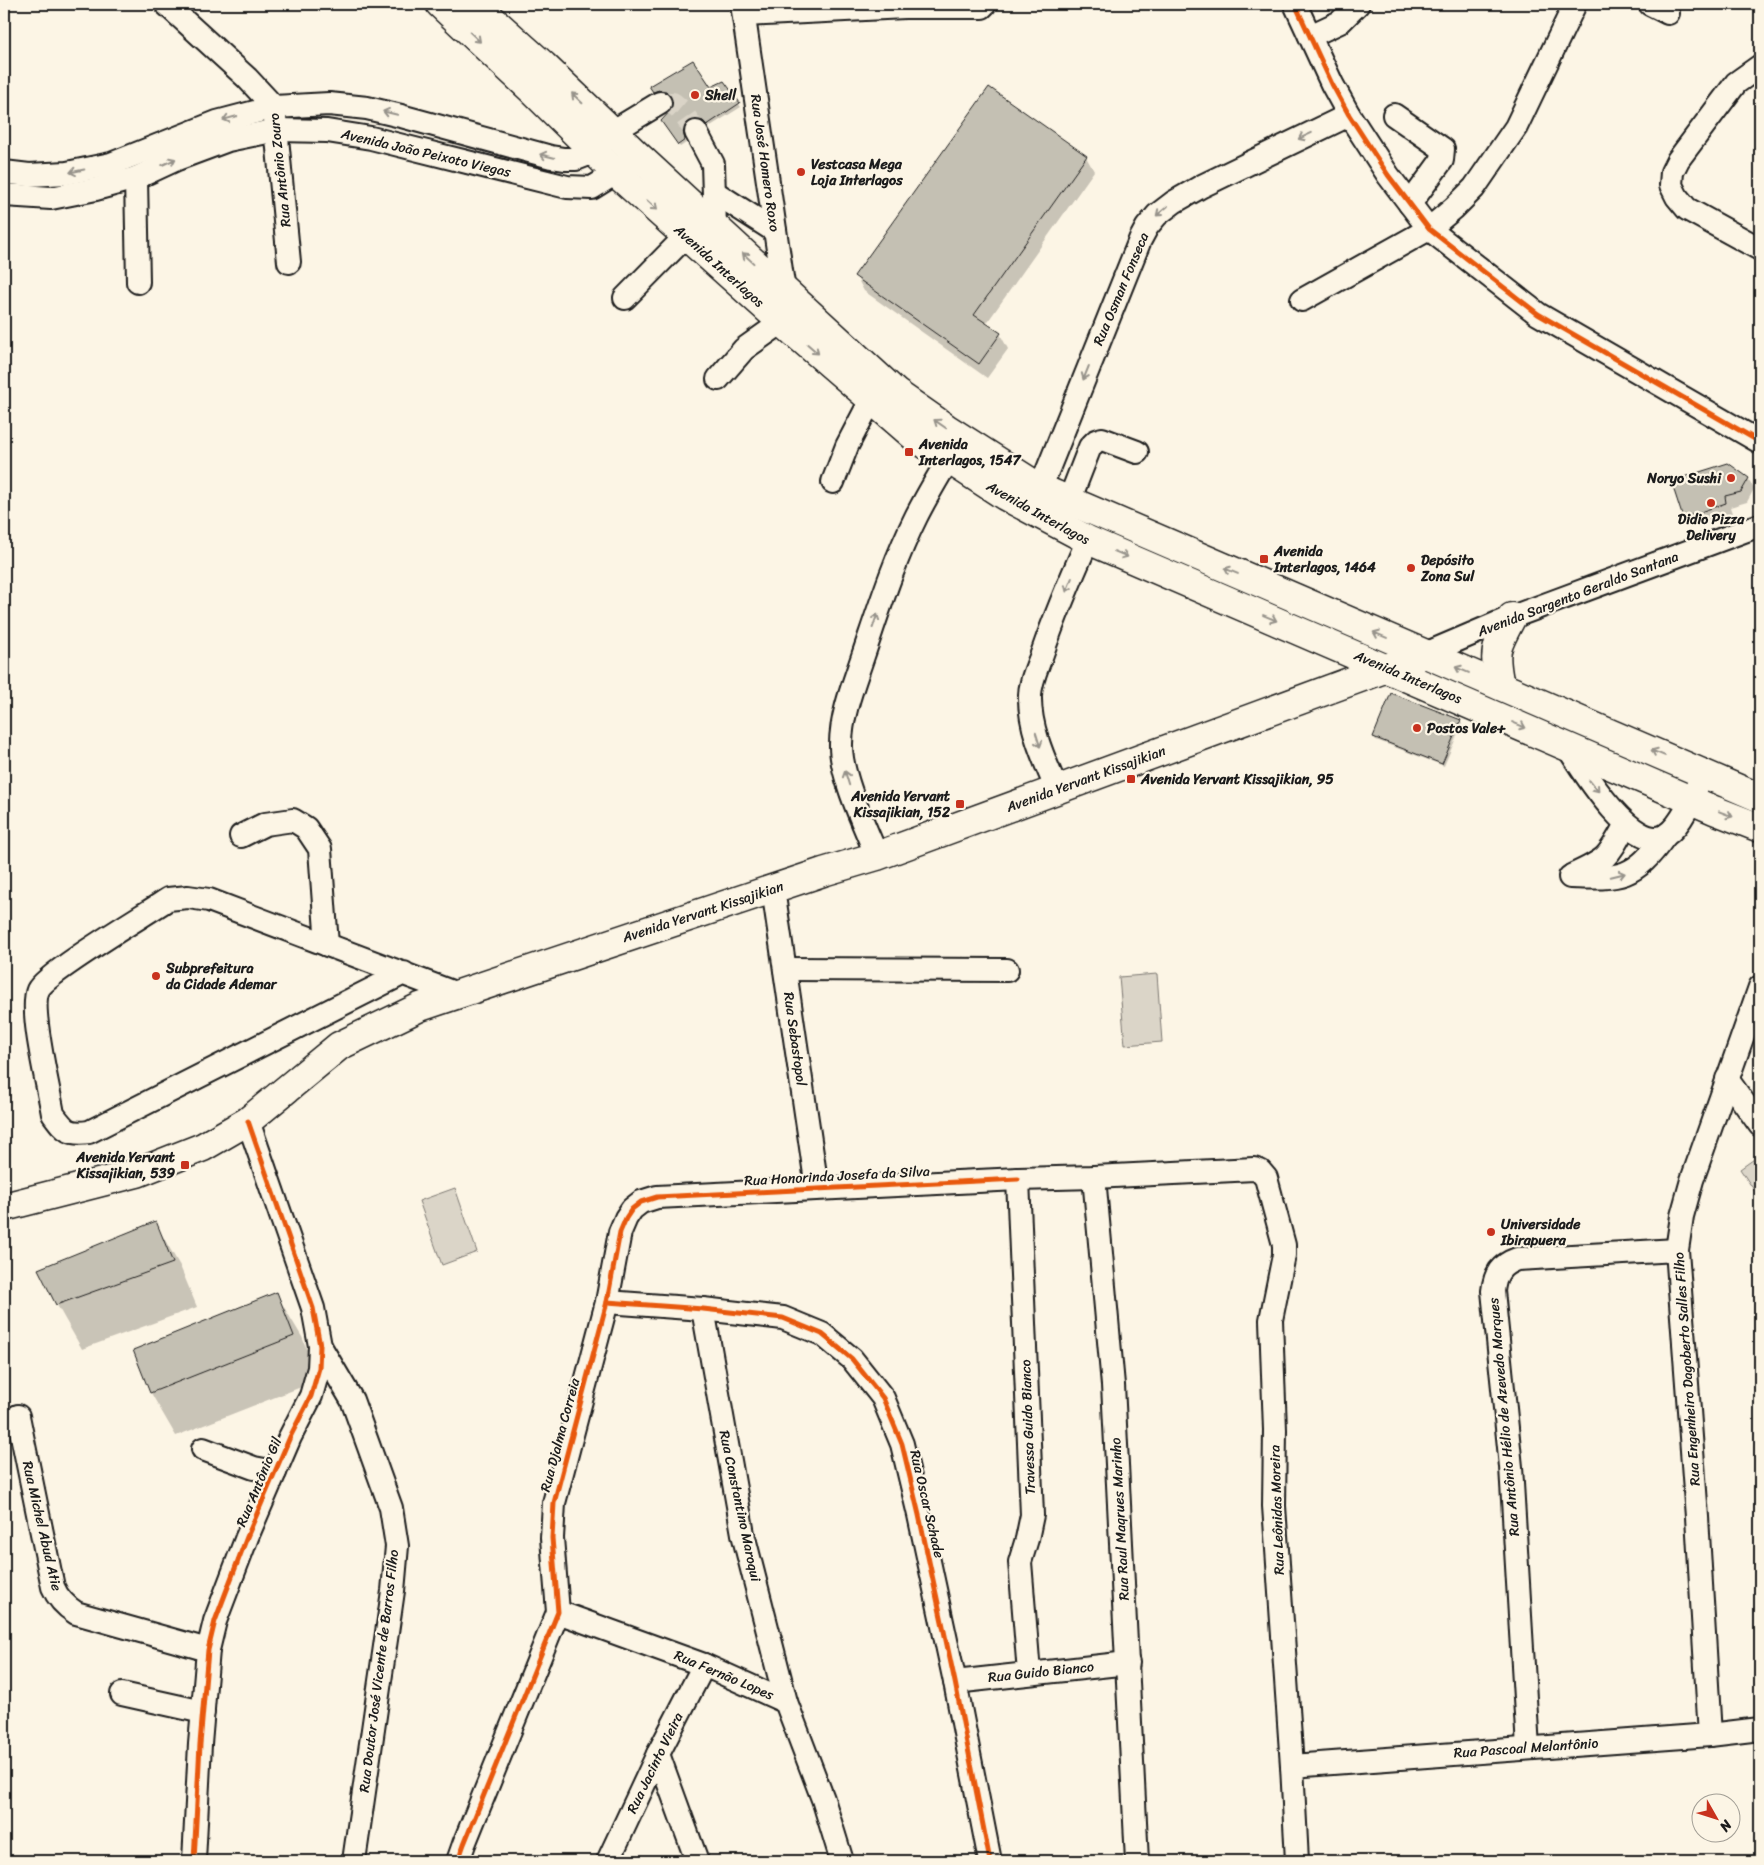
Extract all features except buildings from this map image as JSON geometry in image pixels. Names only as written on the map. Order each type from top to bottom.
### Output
[{"type":"main road","name":"Avenida Interlagos","points":[[440,4],[532,90],[616,173],[686,236],[871,400],[916,438],[948,460],[1036,500],[1069,501],[1760,798]]},
{"type":"main road","name":"Avenida Interlagos","points":[[475,4],[896,393],[946,428],[1088,540],[1760,828]]},
{"type":"main road","points":[[1500,686],[1495,653],[1498,643],[1512,618]]},
{"type":"main road","name":"Avenida Yervant Kissajikian","points":[[4,1207],[137,1173],[203,1147],[248,1121],[339,1046],[420,1007],[877,856],[1425,654]]},
{"type":"street","name":"Rua Antônio Zouro","points":[[166,4],[248,78],[274,106],[289,262]]},
{"type":"street","points":[[743,9],[982,7],[985,4]]},
{"type":"street","points":[[1295,4],[1349,115],[1388,175],[1429,229],[1538,314],[1760,442]]},
{"type":"street","points":[[1310,36],[1340,22],[1358,4]]},
{"type":"street","points":[[1302,300],[1429,229],[1474,188],[1516,127],[1575,4]]},
{"type":"street","name":"Rua José Homero Roxo","points":[[743,9],[784,291],[782,322]]},
{"type":"street","points":[[1760,66],[1736,83],[1684,152],[1672,172],[1672,185],[1677,197],[1687,209],[1760,249]]},
{"type":"street","name":"Avenida João Peixoto Viegas","points":[[4,172],[29,175],[67,173],[111,164],[216,122],[274,106],[329,104],[367,108],[551,157],[576,159],[594,152]]},
{"type":"street","points":[[594,152],[612,132],[660,104]]},
{"type":"street","name":"Rua Osman Fonseca","points":[[1036,500],[1140,240],[1147,227],[1157,215],[1174,202],[1202,186],[1349,115]]},
{"type":"street","points":[[1394,115],[1442,149],[1442,160],[1410,204]]},
{"type":"street","name":"Avenida João Peixoto Viegas","points":[[4,195],[51,198],[96,189],[136,178],[177,159],[228,140],[277,130],[327,131],[370,138],[567,187],[592,188],[616,173],[636,154]]},
{"type":"street","points":[[696,132],[713,164],[715,227]]},
{"type":"street","points":[[136,178],[138,282]]},
{"type":"street","points":[[714,192],[775,231]]},
{"type":"street","points":[[624,298],[686,236]]},
{"type":"street","points":[[718,379],[744,349],[782,322]]},
{"type":"street","points":[[832,482],[847,446],[871,400]]},
{"type":"street","points":[[1069,501],[1090,447],[1096,441],[1102,439],[1137,452]]},
{"type":"street","points":[[877,856],[852,795],[843,762],[841,744],[844,722],[852,687],[885,592],[916,518],[948,460]]},
{"type":"street","name":"Avenida Sargento Geraldo Santana","points":[[1425,654],[1512,618],[1760,525]]},
{"type":"street","points":[[1057,790],[1044,761],[1036,735],[1029,695],[1049,634],[1088,540]]},
{"type":"street","points":[[1567,746],[1584,774],[1626,824],[1643,836],[1652,838],[1665,836]]},
{"type":"street","points":[[1626,824],[1604,860],[1570,877],[1610,877],[1625,874],[1637,868],[1650,857],[1682,816],[1692,800],[1702,772]]},
{"type":"street","points":[[240,836],[266,824],[293,820],[306,828],[320,849],[327,944]]},
{"type":"street","name":"Rua Sebastopol","points":[[773,889],[817,1188]]},
{"type":"street","points":[[404,973],[89,1132],[75,1134],[63,1127],[53,1114],[34,1010],[38,990],[54,973],[168,899],[188,897],[209,900],[404,973],[457,994]]},
{"type":"street","points":[[785,969],[1007,970]]},
{"type":"street","name":"Rua Engenheiro Dagoberto Salles Filho","points":[[1710,1735],[1678,1250],[1682,1216],[1687,1198],[1727,1079],[1758,997]]},
{"type":"street","points":[[1727,1079],[1760,1125]]},
{"type":"street","name":"Rua Antônio Gil","points":[[194,1861],[208,1650],[215,1621],[247,1537],[311,1396],[319,1368],[320,1346],[313,1308],[248,1121]]},
{"type":"street","name":"Rua Honorinda Josefa da Silva","points":[[657,1197],[1254,1169]]},
{"type":"street","name":"Rua Leônidas Moreira","points":[[1254,1169],[1260,1171],[1266,1178],[1284,1245],[1284,1255],[1271,1320],[1271,1368],[1274,1430],[1274,1506],[1297,1861]]},
{"type":"street","name":"Rua Raul Maqrues Marinho","points":[[1094,1178],[1113,1385],[1137,1861]]},
{"type":"street","name":"Travessa Guido Bianco","points":[[1018,1179],[1032,1515],[1020,1562],[1029,1673]]},
{"type":"street","name":"Rua Djalma Correia","points":[[458,1861],[558,1612],[552,1538],[554,1503],[606,1302],[620,1232],[632,1209],[641,1202],[657,1197]]},
{"type":"street","name":"Rua Antônio Hélio de Azevedo Marques","points":[[1528,1748],[1511,1467],[1493,1290],[1494,1279],[1498,1270],[1506,1263],[1517,1259],[1678,1250]]},
{"type":"street","name":"Rua Oscar Schade","points":[[606,1302],[703,1308],[783,1318],[822,1334],[852,1359],[883,1398],[902,1444],[919,1515],[955,1682],[990,1861]]},
{"type":"street","name":"Rua Constantino Maroqui","points":[[703,1308],[744,1534],[786,1702]]},
{"type":"street","name":"Rua Doutor José Vicente de Barros Filho","points":[[320,1346],[352,1400],[391,1508],[397,1546],[393,1591],[354,1861]]},
{"type":"street","name":"Rua Michel Abud Atie","points":[[18,1416],[53,1587],[65,1606],[76,1613],[208,1650]]},
{"type":"street","points":[[203,1449],[254,1468],[275,1472]]},
{"type":"street","name":"Rua Fernão Lopes","points":[[558,1612],[704,1665],[786,1702],[823,1799],[842,1861]]},
{"type":"street","name":"Rua Guido Bianco","points":[[955,1682],[1128,1663]]},
{"type":"street","name":"Rua Jacinto Vieira","points":[[608,1861],[658,1754],[704,1665]]},
{"type":"street","points":[[122,1694],[203,1712]]},
{"type":"street","name":"Rua Pascoal Melantônio","points":[[1292,1766],[1710,1735],[1760,1729]]},
{"type":"street","points":[[658,1754],[697,1861]]},
{"type":"shaded area","points":[[1157,974],[1162,1042],[1125,1045],[1119,977]]},
{"type":"shaded area","points":[[1760,1155],[1760,1199],[1740,1169]]},
{"type":"shaded area","points":[[455,1188],[477,1252],[442,1265],[419,1201]]},
{"type":"tunnel","points":[[660,103],[673,103],[680,109],[696,132]]},
{"type":"cycle path","points":[[1295,4],[1332,84],[1349,115],[1388,175],[1429,229],[1538,314],[1760,442]]},
{"type":"cycle path","points":[[194,1861],[200,1744],[208,1650],[215,1621],[247,1537],[290,1437],[311,1396],[319,1368],[320,1346],[313,1308],[248,1121]]},
{"type":"cycle path","points":[[458,1861],[558,1612],[552,1538],[554,1503],[607,1302],[620,1232],[632,1209],[641,1202],[657,1197],[1018,1179]]},
{"type":"cycle path","points":[[607,1302],[703,1309],[783,1318],[822,1334],[852,1359],[883,1398],[902,1444],[919,1515],[955,1682],[990,1861]]},
{"type":"place","name":"Shell","points":[[695,95]]},
{"type":"place","name":"Vestcasa Mega Loja Interlagos","points":[[801,172]]},
{"type":"place","name":"Avenida Interlagos, 1547","points":[[909,452]]},
{"type":"place","name":"Noryo Sushi","points":[[1731,478]]},
{"type":"place","name":"Didio Pizza Delivery","points":[[1711,503]]},
{"type":"place","name":"Avenida Interlagos, 1464","points":[[1264,559]]},
{"type":"place","name":"Depósito Zona Sul","points":[[1411,568]]},
{"type":"place","name":"Postos Vale+","points":[[1417,728]]},
{"type":"place","name":"Avenida Yervant Kissajikian, 95","points":[[1131,779]]},
{"type":"place","name":"Avenida Yervant Kissajikian, 152","points":[[960,804]]},
{"type":"place","name":"Subprefeitura da Cidade Ademar","points":[[156,976]]},
{"type":"place","name":"Avenida Yervant Kissajikian, 539","points":[[185,1165]]},
{"type":"place","name":"Universidade Ibirapuera","points":[[1491,1232]]}]
